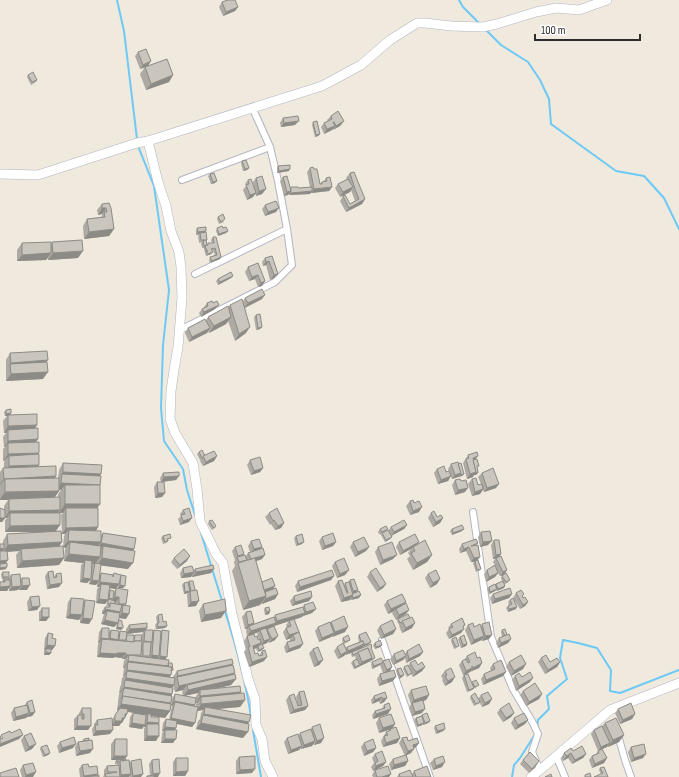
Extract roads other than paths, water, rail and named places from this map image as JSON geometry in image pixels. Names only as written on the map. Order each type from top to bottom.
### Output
[{"type":"street","points":[[0,174],[38,175],[322,86],[361,65],[390,40],[418,23],[483,27],[556,8],[579,10],[607,0]]},
{"type":"street","points":[[180,330],[275,282],[292,265],[287,229],[270,147],[252,108]]},
{"type":"street","points":[[148,141],[158,182],[166,206],[171,231],[179,252],[181,267],[182,298],[180,330],[171,391],[170,419],[175,433],[193,463],[200,521],[216,554],[223,563],[232,614],[248,679],[255,699],[256,725],[262,739],[265,761],[273,777]]},
{"type":"street","points":[[182,180],[270,147]]},
{"type":"street","points":[[195,274],[287,229]]},
{"type":"street","points":[[473,512],[491,637],[513,689],[538,734],[532,752],[540,770]]},
{"type":"street","points":[[382,640],[430,777]]},
{"type":"street","points":[[531,777],[611,714],[679,683]]},
{"type":"street","points":[[617,731],[631,777]]},
{"type":"street","points":[[556,756],[565,777]]},
{"type":"waterway","points":[[117,0],[124,31],[137,139]]},
{"type":"waterway","points":[[459,0],[463,7],[479,23]]},
{"type":"waterway","points":[[485,29],[501,45],[528,62],[540,80],[549,99],[551,124],[616,171],[644,176],[664,198],[679,229]]},
{"type":"waterway","points":[[138,146],[154,186],[169,290],[163,345],[161,408],[164,441],[183,469],[187,490],[195,515]]},
{"type":"waterway","points":[[201,533],[222,601]]},
{"type":"waterway","points":[[225,611],[240,664],[251,717]]},
{"type":"waterway","points":[[537,729],[538,720],[549,709],[547,696],[567,679],[560,658],[563,640],[597,648],[611,670],[610,691],[620,693],[679,670]]},
{"type":"waterway","points":[[253,730],[261,777]]},
{"type":"waterway","points":[[512,777],[514,765],[534,736]]}]
